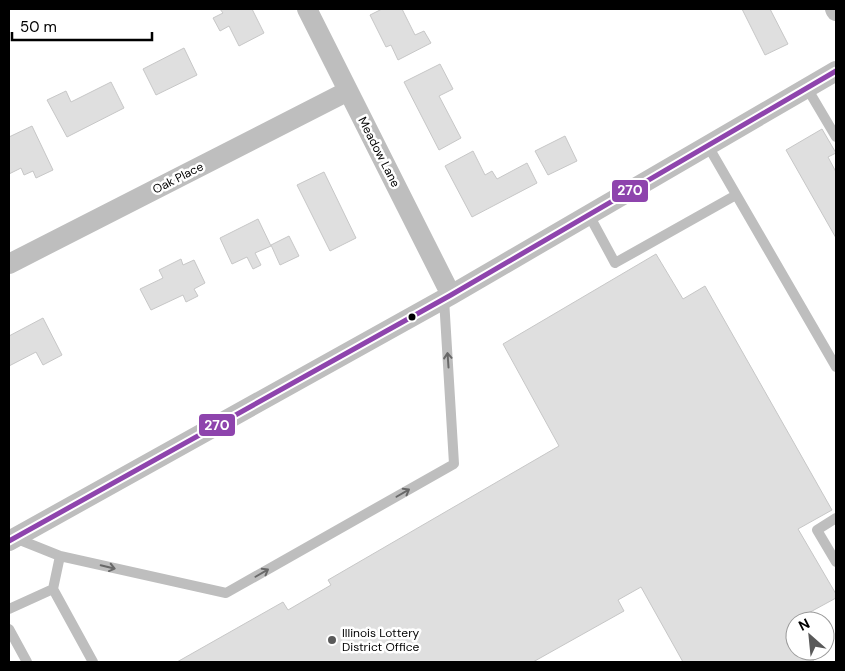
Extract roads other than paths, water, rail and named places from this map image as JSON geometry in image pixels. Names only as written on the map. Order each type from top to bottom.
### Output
[{"type":"street","name":"Meadow Lane","points":[[307,9],[448,297]]},
{"type":"street","points":[[12,540],[448,297],[836,71]]},
{"type":"street","name":"Oak Place","points":[[9,264],[348,92]]},
{"type":"lane","points":[[807,88],[836,137]]},
{"type":"lane","points":[[708,146],[836,367]]},
{"type":"lane","points":[[589,215],[615,262],[736,195]]},
{"type":"lane","points":[[12,540],[60,556],[226,593],[454,464],[448,297]]},
{"type":"lane","points":[[836,518],[816,530],[836,562]]},
{"type":"lane","points":[[60,556],[53,589],[93,662]]},
{"type":"lane","points":[[9,609],[53,589]]},
{"type":"lane","points":[[9,629],[27,662]]},
{"type":"place","name":"Illinois Lottery District Office","points":[[332,640]]}]
